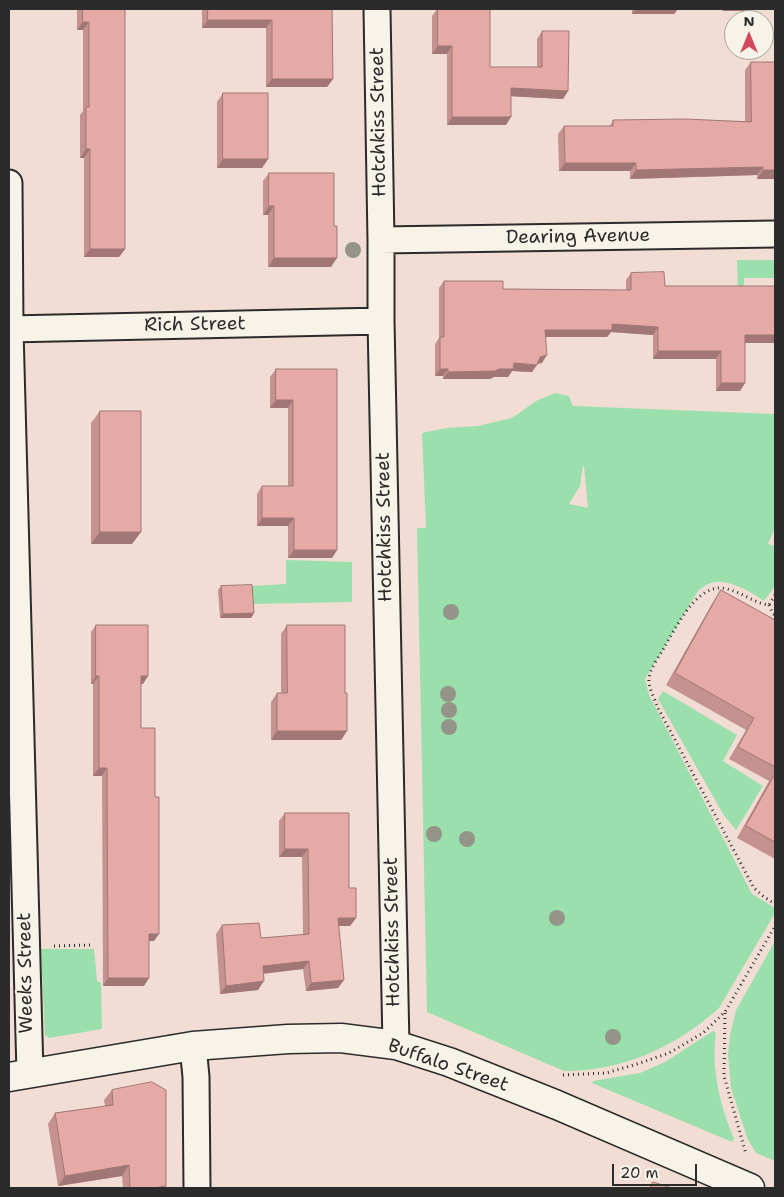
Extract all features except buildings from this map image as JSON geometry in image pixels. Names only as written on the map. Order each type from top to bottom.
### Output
[{"type":"street","name":"Hotchkiss Street","points":[[377,9],[381,321],[396,1045]]},
{"type":"street","name":"Weeks Street","points":[[9,184],[10,329],[26,948],[19,1075]]},
{"type":"street","name":"Dearing Avenue","points":[[381,240],[775,234]]},
{"type":"street","name":"Rich Street","points":[[10,329],[381,321]]},
{"type":"street","name":"Buffalo Street","points":[[19,1075],[193,1046],[288,1039],[341,1038],[396,1045],[449,1062],[548,1101],[750,1188]]},
{"type":"street","points":[[193,1046],[196,1077],[197,1188]]},
{"type":"path","points":[[769,605],[759,604],[732,590],[719,588],[709,590],[685,611],[655,663],[649,678],[650,687],[658,708],[754,888],[775,904]]},
{"type":"path","points":[[769,605],[775,595]]},
{"type":"path","points":[[769,605],[775,615]]},
{"type":"path","points":[[563,1075],[606,1072],[637,1064],[669,1052],[704,1033],[725,1012],[775,926]]},
{"type":"path","points":[[26,948],[90,945]]},
{"type":"path","points":[[725,1012],[724,1076],[746,1154]]},
{"type":"green space","points":[[737,260],[775,260],[775,278],[744,278],[745,331],[739,331]]},
{"type":"green space","points":[[555,393],[569,396],[573,406],[775,414],[775,528],[768,544],[775,546],[775,586],[764,601],[730,583],[715,582],[704,586],[698,591],[645,679],[649,695],[752,894],[775,908],[775,913],[719,1008],[685,1034],[648,1054],[607,1067],[586,1070],[564,1071],[427,1012],[417,528],[426,528],[422,433],[447,428],[478,426],[512,418],[536,401]],"holes":[[[584,466],[588,508],[569,504],[580,486]]]},
{"type":"green space","points":[[286,560],[352,562],[352,602],[251,604],[251,586],[286,584]]},
{"type":"green space","points":[[663,691],[737,735],[723,761],[763,786],[736,830],[723,814],[658,699]]},
{"type":"green space","points":[[775,941],[775,1161],[756,1153],[748,1140],[731,1088],[728,1054],[736,1010]]},
{"type":"green space","points":[[41,949],[94,949],[97,981],[101,983],[102,1029],[49,1038],[45,1035]]},
{"type":"green space","points":[[713,1031],[716,1033],[715,1060],[718,1087],[734,1138],[732,1142],[592,1083],[593,1081],[640,1073],[665,1062]]}]
